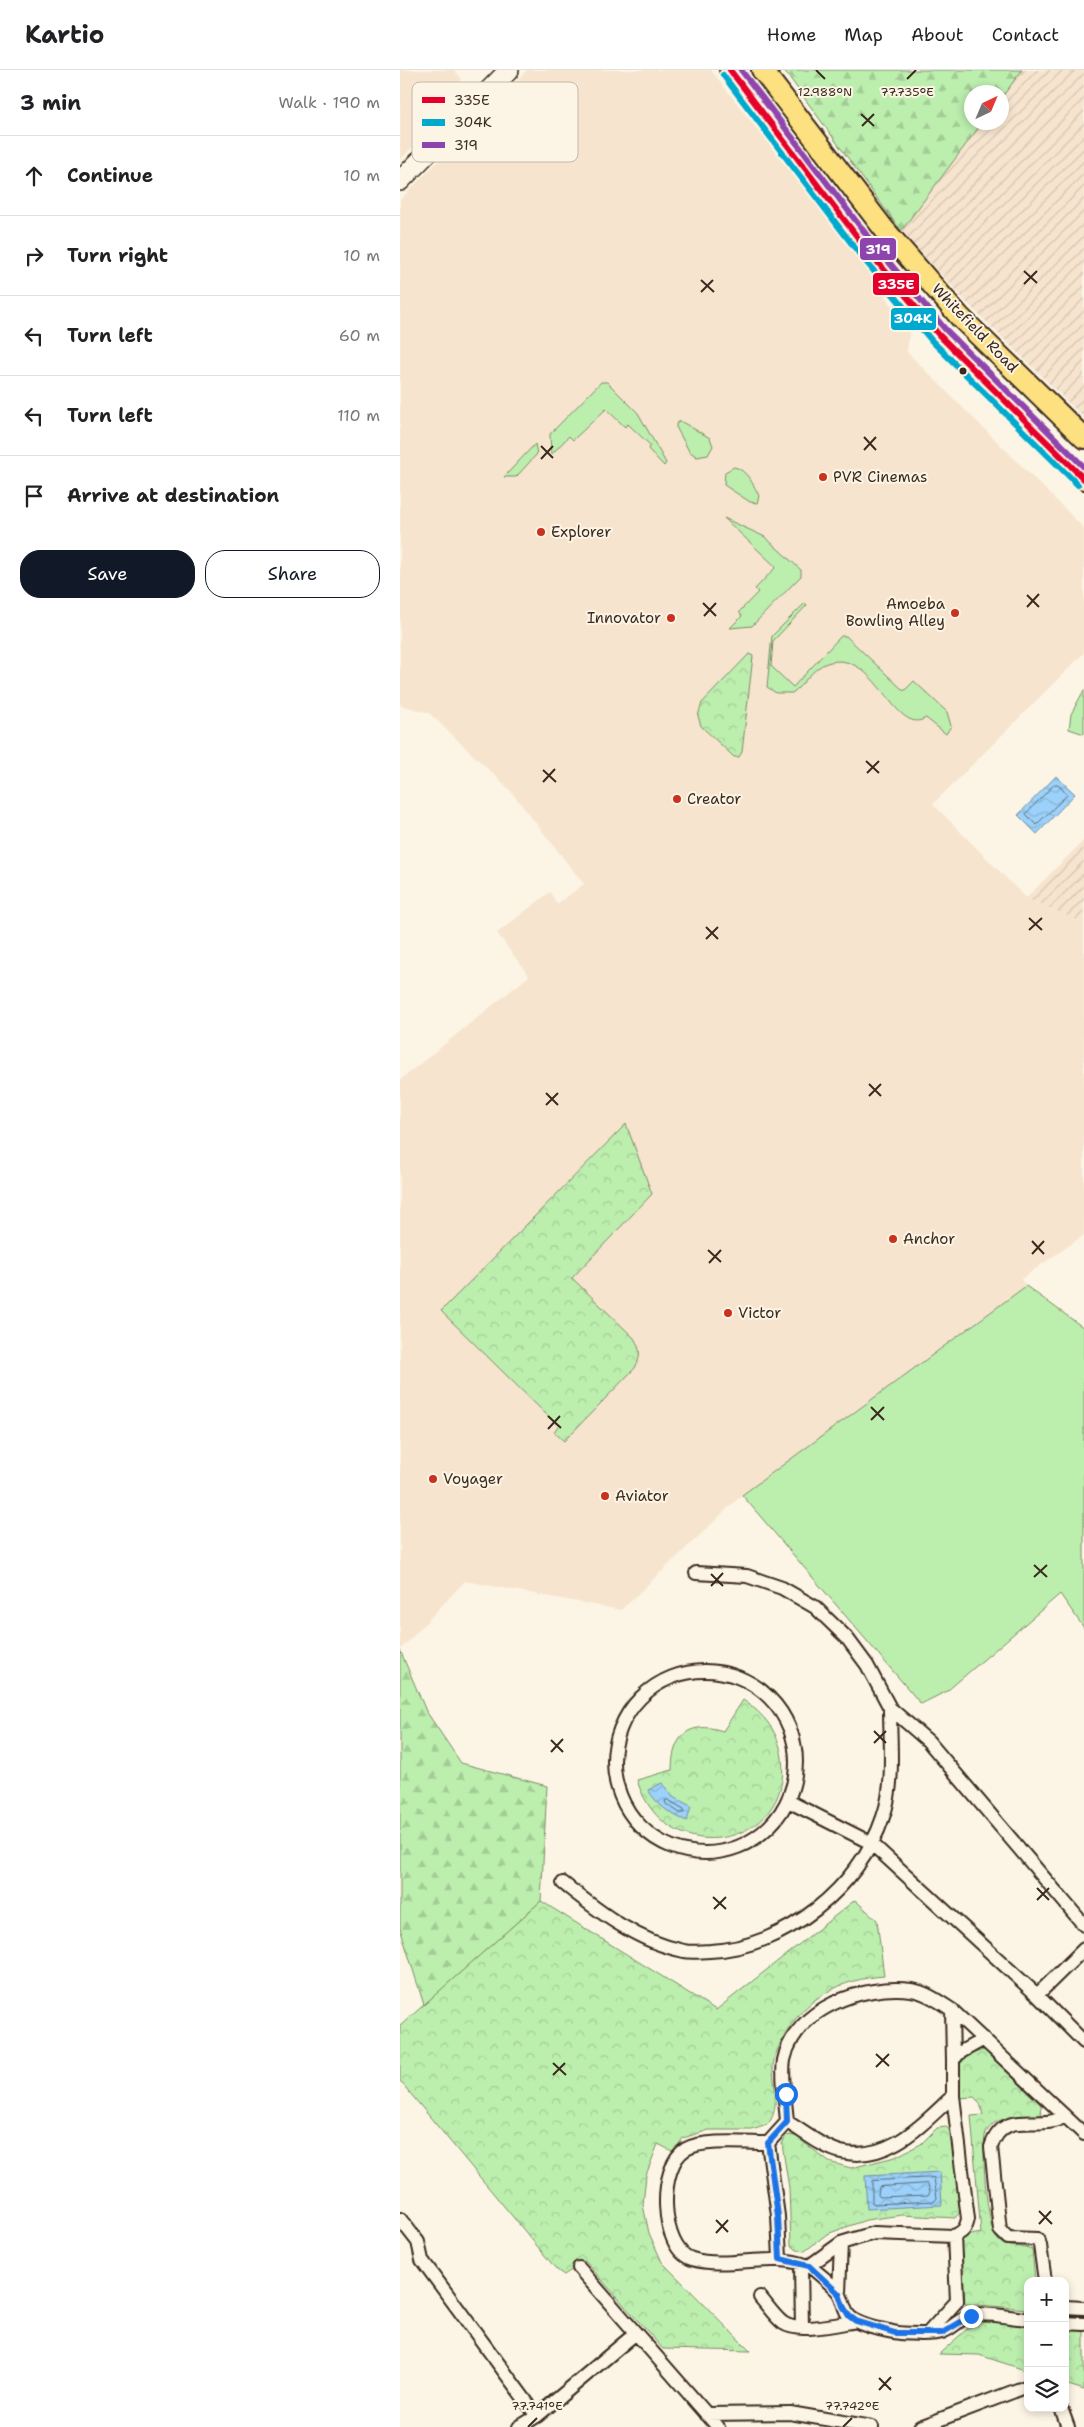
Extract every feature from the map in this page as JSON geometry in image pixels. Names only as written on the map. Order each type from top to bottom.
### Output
[{"type":"main road","name":"Whitefield Road","points":[[730,70],[865,247],[939,335],[1084,479]]},
{"type":"main road","name":"Whitefield Road","points":[[762,70],[884,229],[960,317],[1084,438]]},
{"type":"street","points":[[497,82],[509,70]]},
{"type":"street","points":[[400,181],[419,162]]},
{"type":"street","points":[[696,1573],[747,1576],[782,1588],[815,1607],[847,1638],[867,1665],[890,1708],[928,1741],[1084,1925]]},
{"type":"street","points":[[712,1671],[740,1678],[765,1694],[784,1716],[795,1744],[796,1773],[788,1801],[773,1824],[751,1842],[725,1852],[697,1853],[670,1846],[646,1832],[628,1810],[617,1785],[614,1757],[620,1730],[634,1705],[656,1685],[683,1674],[712,1671]]},
{"type":"street","points":[[563,1884],[589,1904],[646,1940],[686,1952],[726,1950],[756,1941],[782,1930],[836,1892],[856,1869],[871,1843],[883,1817],[889,1789],[890,1708]]},
{"type":"street","points":[[788,1801],[871,1843],[1037,1995],[1084,2042]]},
{"type":"street","points":[[1037,1995],[1084,1949]]},
{"type":"street","points":[[839,2294],[805,2265],[780,2259],[714,2262],[690,2259],[676,2245],[667,2218],[665,2195],[670,2170],[675,2158],[685,2149],[698,2145],[768,2143],[787,2122],[784,2061],[793,2038],[814,2014],[829,2004],[848,1996],[888,1990],[912,1990],[936,1999],[952,2010],[984,2039],[1084,2134]]},
{"type":"street","points":[[805,2265],[841,2243],[874,2232],[954,2236],[963,2232],[968,2219],[953,2096],[952,2010]]},
{"type":"street","points":[[953,2060],[959,2052],[984,2039]]},
{"type":"street","points":[[787,2122],[840,2152],[873,2154],[908,2136],[953,2096]]},
{"type":"street","points":[[1044,2277],[1040,2245],[1037,2239],[1008,2238],[1000,2230],[991,2147],[994,2137],[1003,2128],[1016,2123],[1058,2121],[1065,2116]]},
{"type":"street","points":[[768,2143],[778,2216],[780,2259]]},
{"type":"street","points":[[400,2219],[418,2242],[422,2260],[537,2416]]},
{"type":"street","points":[[928,2333],[958,2301],[954,2236]]},
{"type":"street","points":[[841,2243],[839,2294],[849,2316],[856,2321],[895,2333],[942,2333],[971,2316],[1024,2319]]},
{"type":"street","points":[[802,2328],[805,2265]]},
{"type":"street","points":[[579,2268],[718,2427]]},
{"type":"street","points":[[760,2297],[784,2323],[802,2328],[856,2321]]},
{"type":"street","points":[[1069,2307],[1084,2308]]},
{"type":"street","points":[[1069,2323],[1084,2324]]},
{"type":"street","points":[[519,2427],[537,2416],[636,2333]]},
{"type":"street","points":[[920,2427],[1024,2388]]},
{"type":"street","points":[[1062,2412],[1068,2427]]},
{"type":"street","points":[[706,2414],[790,2413],[872,2427]]},
{"type":"shaded area","points":[[400,70],[454,70],[461,78],[460,82],[412,82],[412,148],[400,160]]},
{"type":"shaded area","points":[[527,70],[711,70],[874,279],[909,333],[907,352],[1084,528],[1084,653],[933,804],[1026,898],[1084,923],[1084,1235],[1021,1279],[1026,1286],[742,1495],[621,1610],[465,1581],[400,1650],[400,1080],[529,976],[497,933],[550,892],[557,904],[584,884],[509,789],[429,713],[400,705],[400,200],[437,162],[578,162],[578,82],[515,82]]},
{"type":"shaded area","points":[[784,70],[1084,70],[1084,418],[968,304],[901,231]]},
{"type":"shaded area","points":[[1084,840],[1084,923],[1026,898]]},
{"type":"green space","points":[[784,70],[1022,70],[1009,88],[1009,85],[964,85],[964,130],[977,130],[901,231]]},
{"type":"green space","points":[[601,382],[607,382],[638,413],[666,463],[664,466],[648,449],[650,445],[628,424],[625,427],[606,409],[573,440],[569,436],[551,455],[550,434]]},
{"type":"green space","points":[[680,421],[710,438],[713,446],[708,455],[697,457],[689,451],[676,427],[676,424]]},
{"type":"green space","points":[[535,444],[537,454],[516,477],[504,477]]},
{"type":"green space","points":[[734,467],[746,474],[752,483],[759,496],[757,503],[750,502],[724,485],[725,472]]},
{"type":"green space","points":[[724,518],[765,537],[801,570],[801,576],[752,626],[730,628],[742,616],[739,612],[758,592],[755,589],[776,567]]},
{"type":"green space","points":[[805,603],[807,605],[773,641],[771,666],[793,687],[841,636],[846,636],[904,691],[914,681],[947,712],[951,726],[946,734],[926,718],[915,721],[904,716],[859,668],[844,662],[822,665],[792,693],[776,693],[767,687],[772,636]]},
{"type":"green space","points":[[749,654],[753,656],[742,752],[739,757],[734,757],[701,726],[698,716],[702,703]]},
{"type":"green space","points":[[1084,690],[1084,734],[1069,729],[1071,714]]},
{"type":"green space","points":[[626,1124],[652,1194],[572,1278],[634,1338],[638,1346],[639,1356],[635,1368],[564,1441],[554,1432],[558,1426],[441,1311]]},
{"type":"green space","points":[[1026,1286],[1084,1328],[1084,1628],[1060,1594],[947,1691],[921,1704],[742,1495]]},
{"type":"green space","points":[[400,1650],[426,1711],[461,1763],[547,1786],[541,1901],[424,2005],[400,1928]]},
{"type":"green space","points":[[743,1700],[758,1711],[769,1724],[778,1740],[782,1758],[780,1788],[768,1812],[749,1828],[724,1837],[698,1838],[673,1829],[652,1810],[637,1780],[672,1770],[675,1748],[685,1734],[701,1728],[723,1731]]},
{"type":"green space","points":[[855,1900],[877,1920],[884,1976],[853,1981],[825,1993],[802,2011],[792,2023],[774,2058],[775,2104],[774,2112],[767,2125],[752,2130],[709,2130],[683,2138],[674,2152],[658,2144],[646,2175],[643,2205],[649,2233],[662,2262],[750,2351],[663,2349],[585,2261],[564,2275],[557,2270],[400,2081],[400,2026],[541,1901],[716,2010]]},
{"type":"green space","points":[[984,2050],[1041,2105],[1042,2115],[1004,2119],[993,2124],[988,2129],[984,2145],[988,2208],[995,2234],[999,2241],[1007,2245],[1032,2249],[1035,2277],[1024,2277],[1024,2309],[965,2304],[961,2242],[966,2236],[981,2233],[971,2116],[983,2115],[980,2103],[974,2097],[958,2098],[959,2065],[970,2054]]},
{"type":"green space","points":[[946,2127],[952,2132],[960,2212],[955,2218],[902,2215],[866,2220],[827,2234],[805,2251],[797,2250],[791,2245],[789,2188],[782,2144],[786,2135],[796,2136],[829,2162],[851,2168],[895,2157],[921,2144],[937,2128]]},
{"type":"green space","points":[[976,2321],[1024,2325],[1024,2370],[979,2355],[939,2354]]},
{"type":"green space","points":[[1069,2328],[1084,2330],[1084,2390],[1069,2385]]},
{"type":"water","points":[[1056,776],[1075,794],[1037,834],[1018,815]]},
{"type":"water","points":[[662,1783],[673,1797],[691,1806],[687,1821],[665,1809],[648,1790]]},
{"type":"water","points":[[940,2172],[942,2205],[867,2209],[865,2176]]},
{"type":"transit line","name":"335E","points":[[730,70],[865,247],[939,335],[1084,479]]},
{"type":"transit line","name":"319","points":[[741,70],[872,242],[945,329],[1084,467]]},
{"type":"transit line","name":"304K","points":[[723,75],[858,252],[932,341],[1078,485]]},
{"type":"place","name":"PVR Cinemas","points":[[823,477]]},
{"type":"place","name":"Explorer","points":[[541,532]]},
{"type":"place","name":"Amoeba Bowling Alley","points":[[955,613]]},
{"type":"place","name":"Innovator","points":[[671,618]]},
{"type":"place","name":"Creator","points":[[677,799]]},
{"type":"place","name":"Anchor","points":[[893,1239]]},
{"type":"place","name":"Victor","points":[[728,1313]]},
{"type":"place","name":"Voyager","points":[[433,1479]]},
{"type":"place","name":"Aviator","points":[[605,1496]]},
{"type":"route","points":[[786,2094],[787,2122],[768,2143],[778,2216],[780,2259],[809,2266],[839,2294],[849,2316],[856,2321],[895,2333],[942,2333],[964,2318],[971,2316]]}]
